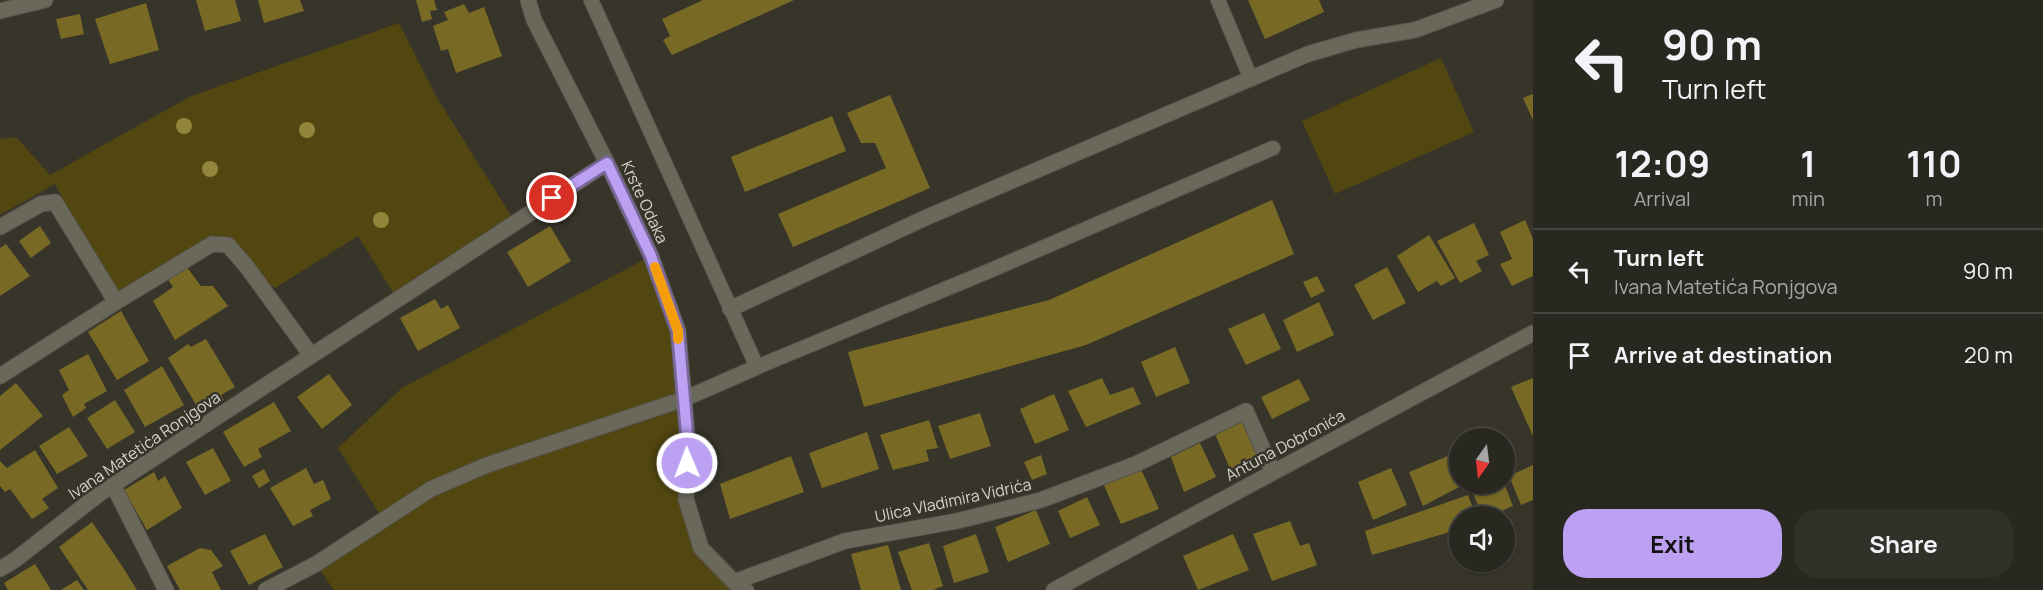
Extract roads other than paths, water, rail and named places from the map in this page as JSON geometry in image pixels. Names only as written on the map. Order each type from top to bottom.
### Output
[{"type":"street","points":[[0,11],[45,0]]},
{"type":"street","name":"Krste Odaka","points":[[528,0],[534,20],[607,163],[651,256],[678,331],[688,445],[686,499],[701,548],[740,586]]},
{"type":"street","points":[[730,309],[925,218],[1308,54],[1356,40],[1415,30],[1496,0]]},
{"type":"street","name":"Ivana Matetića Ronjgova","points":[[0,569],[113,485],[607,163]]},
{"type":"street","points":[[0,226],[41,204],[55,202],[116,302]]},
{"type":"street","points":[[0,376],[212,244],[228,245],[247,267],[311,355]]},
{"type":"street","name":"Antuna Dobronića","points":[[1054,590],[1533,333]]},
{"type":"street","points":[[266,590],[316,564],[431,489],[488,465],[684,399],[757,368]]},
{"type":"street","name":"Ulica Vladimira Vidrića","points":[[740,586],[844,541],[957,521],[1041,500],[1136,464],[1246,411],[1273,472]]},
{"type":"street","points":[[113,485],[166,590]]},
{"type":"lane","points":[[591,0],[757,368],[1273,148]]},
{"type":"lane","points":[[1218,0],[1251,79]]}]
